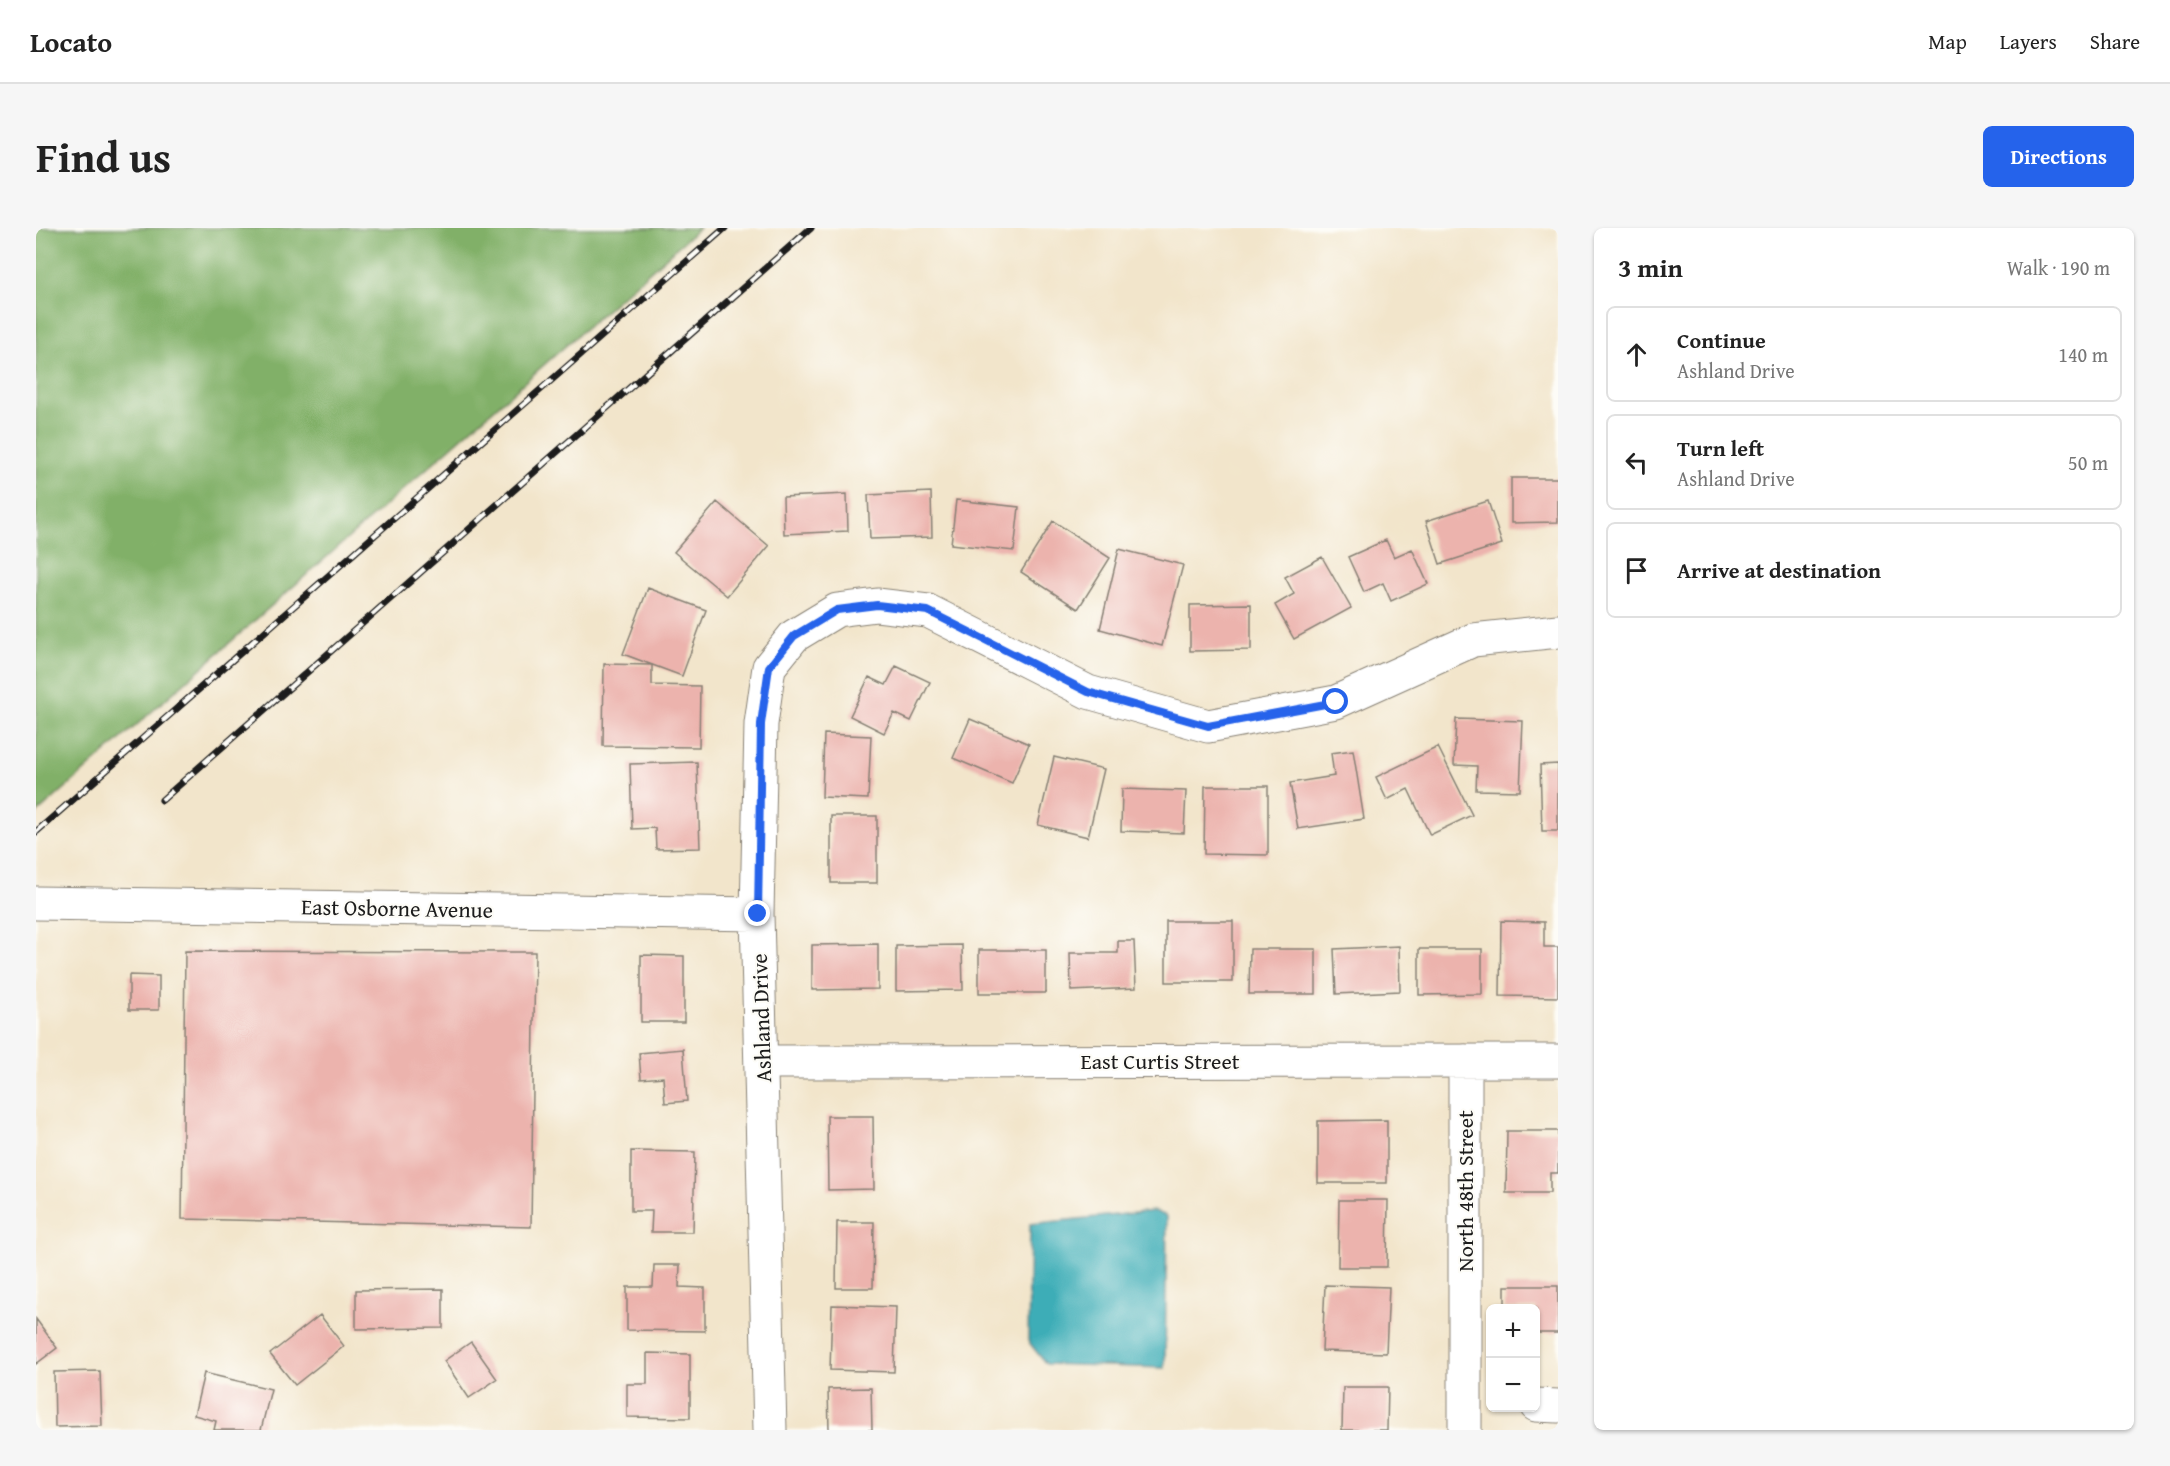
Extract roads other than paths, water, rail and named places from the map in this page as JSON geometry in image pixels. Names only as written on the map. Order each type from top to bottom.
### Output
[{"type":"street","name":"Ashland Drive","points":[[770,1430],[758,914],[761,724],[769,667],[794,636],[837,610],[877,605],[928,611],[1088,692],[1208,726],[1336,702],[1473,640],[1558,631]]},
{"type":"street","name":"East Osborne Avenue","points":[[36,903],[758,914]]},
{"type":"street","name":"East Curtis Street","points":[[762,1062],[1558,1060]]},
{"type":"street","name":"North 48th Street","points":[[1465,1061],[1474,1413]]},
{"type":"street","points":[[1540,1405],[1558,1406]]},
{"type":"water","points":[[1154,1211],[1167,1216],[1165,1368],[1046,1364],[1028,1341],[1030,1224]]},
{"type":"railway","points":[[36,832],[725,228]]},
{"type":"railway","points":[[162,800],[811,228]]}]
